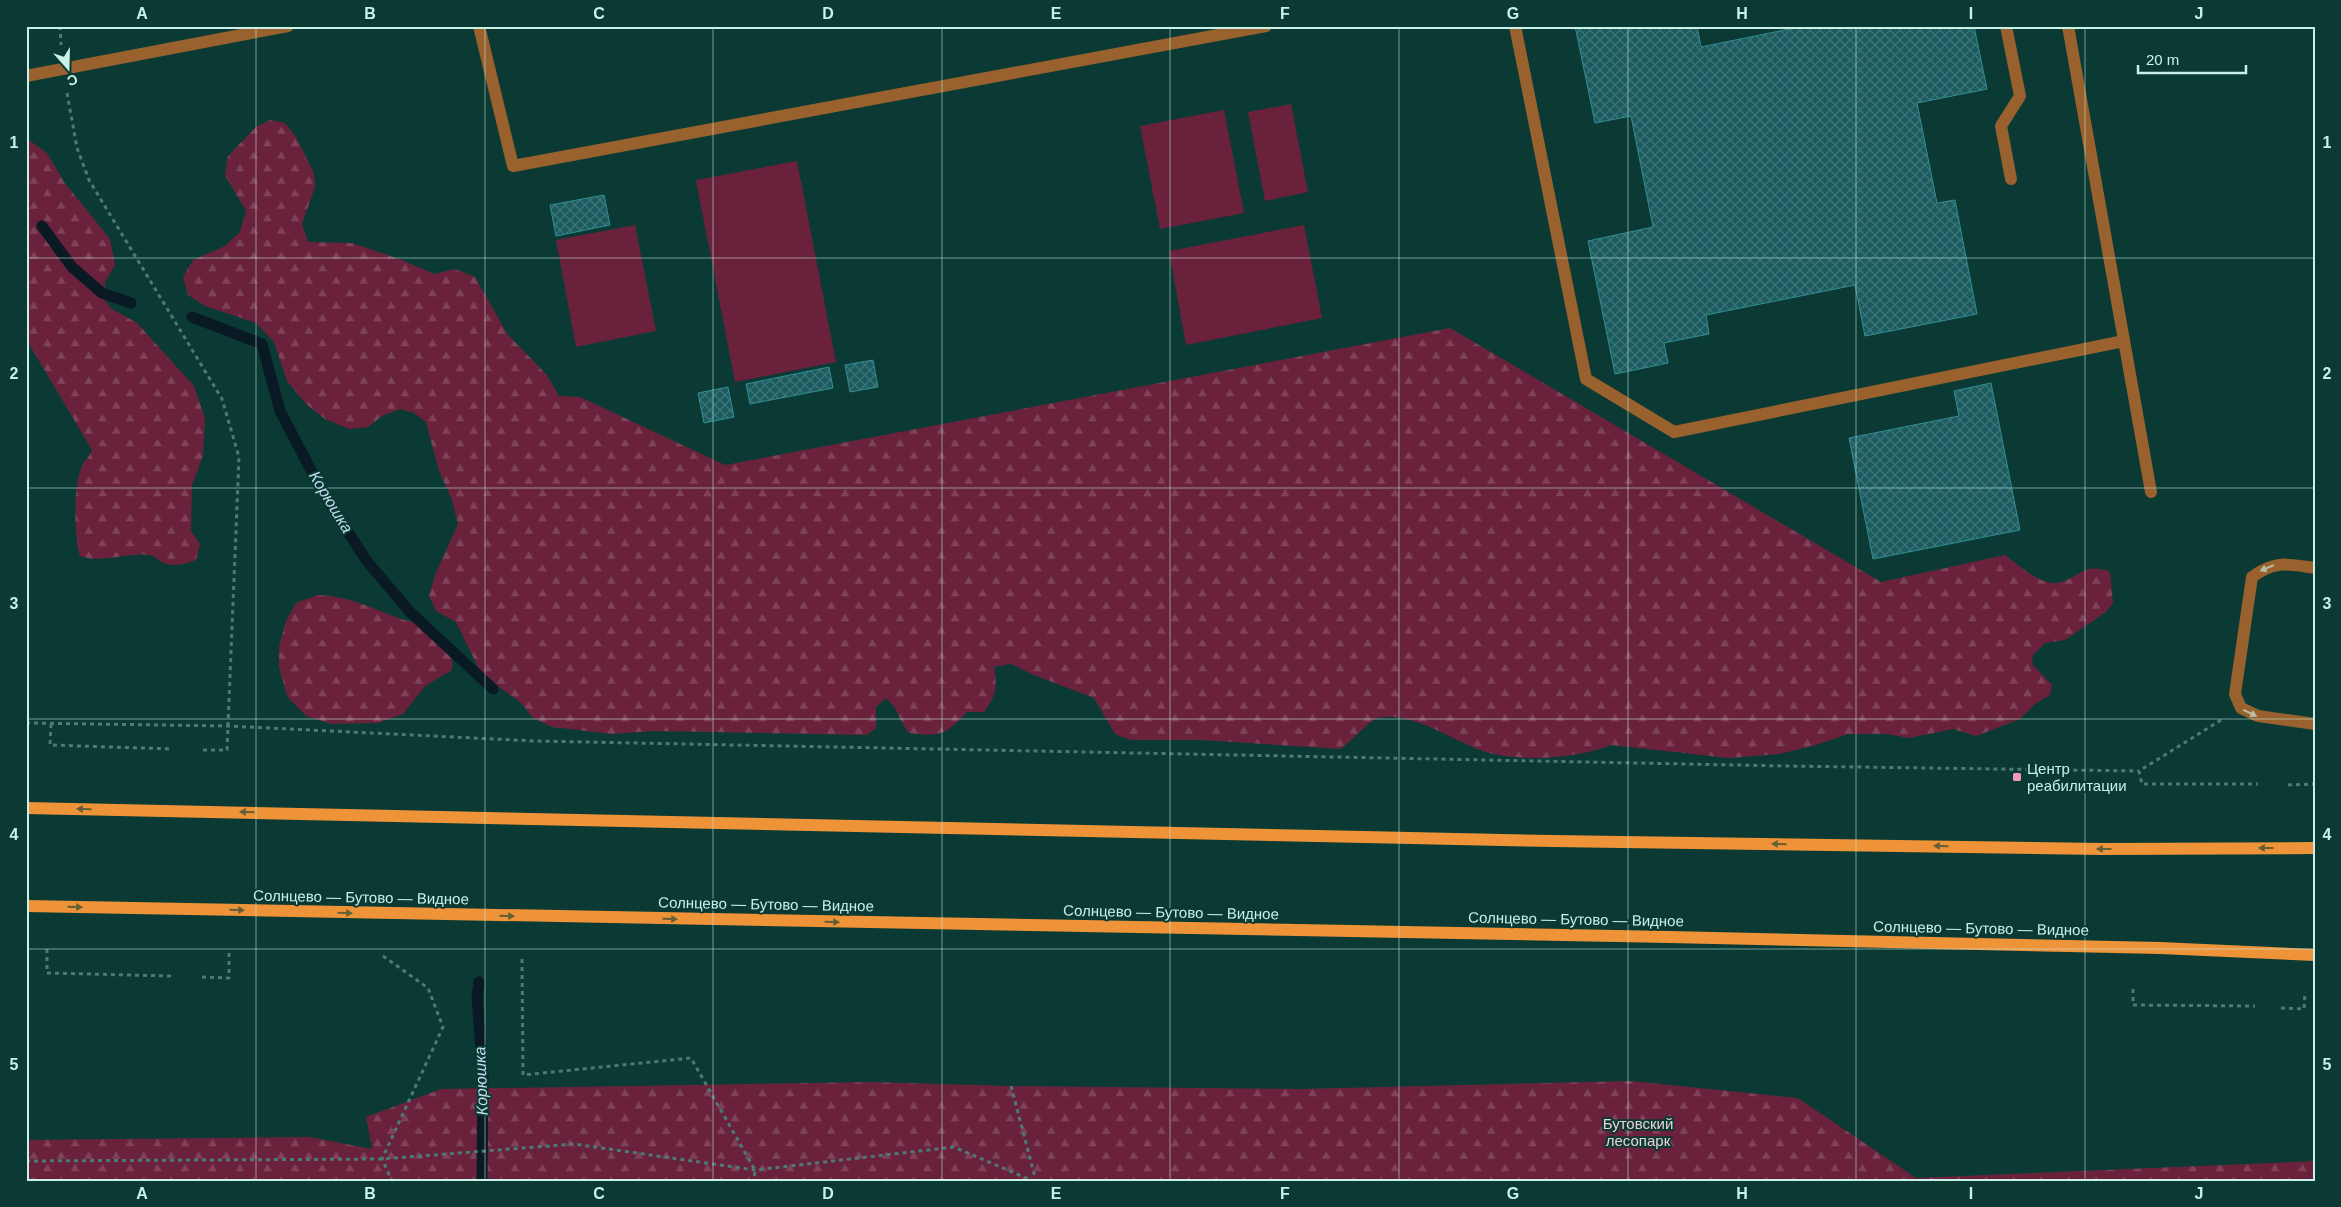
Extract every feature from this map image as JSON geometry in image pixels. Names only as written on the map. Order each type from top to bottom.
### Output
[{"type":"main road","points":[[26,808],[1552,841],[2103,849],[2315,848]]},
{"type":"main road","name":"Солнцево — Бутово — Видное","points":[[26,906],[1669,937],[2160,948],[2315,955]]},
{"type":"street","points":[[26,76],[288,26]]},
{"type":"street","points":[[479,26],[513,166],[1266,26]]},
{"type":"street","points":[[1515,26],[1586,379],[1674,432],[2124,341]]},
{"type":"street","points":[[2006,26],[2020,96],[2000,126],[2011,179]]},
{"type":"street","points":[[2068,26],[2151,492]]},
{"type":"street","points":[[2315,568],[2281,563],[2265,567],[2252,577],[2235,694],[2241,708],[2258,716],[2315,724]]},
{"type":"path","points":[[69,112],[77,148],[89,180],[222,399],[239,457],[227,750],[202,750]]},
{"type":"path","points":[[26,723],[228,726],[545,742],[2139,771],[2241,708]]},
{"type":"path","points":[[52,724],[50,745],[173,749]]},
{"type":"path","points":[[2139,771],[2142,784],[2258,784]]},
{"type":"path","points":[[2288,784],[2315,784]]},
{"type":"path","points":[[47,950],[47,973],[172,976]]},
{"type":"path","points":[[202,977],[229,978],[229,953]]},
{"type":"path","points":[[383,956],[428,988],[443,1027],[382,1159],[392,1181]]},
{"type":"path","points":[[522,959],[523,1075],[691,1058],[755,1170],[754,1181]]},
{"type":"path","points":[[2133,989],[2133,1005],[2255,1006]]},
{"type":"path","points":[[2281,1008],[2304,1009],[2305,992]]},
{"type":"path","points":[[1011,1086],[1035,1181]]},
{"type":"path","points":[[26,1161],[382,1159],[574,1144],[755,1170],[954,1147],[1035,1181]]},
{"type":"green space","points":[[1291,104],[1308,192],[1265,201],[1248,112]]},
{"type":"green space","points":[[1224,110],[1244,213],[1160,229],[1140,126]]},
{"type":"green space","points":[[270,120],[285,123],[296,137],[314,173],[315,187],[302,224],[308,242],[352,243],[402,260],[434,274],[455,269],[475,277],[508,335],[547,375],[559,396],[580,397],[725,465],[1450,328],[1881,582],[2005,555],[2028,573],[2048,582],[2062,582],[2086,570],[2101,569],[2110,572],[2113,603],[2106,612],[2065,640],[2045,643],[2033,655],[2032,664],[2052,685],[2050,695],[2035,704],[2020,719],[1976,736],[1953,729],[1909,738],[1887,734],[1848,734],[1816,745],[1779,754],[1729,758],[1611,745],[1597,750],[1566,756],[1549,758],[1516,757],[1486,752],[1416,722],[1388,717],[1375,719],[1341,749],[1201,740],[1130,740],[1115,734],[1094,698],[1011,664],[994,667],[996,681],[994,696],[984,712],[967,712],[953,726],[942,733],[936,734],[909,733],[886,698],[876,707],[876,728],[867,735],[654,731],[612,734],[552,727],[533,718],[520,702],[482,675],[456,622],[436,611],[429,596],[435,575],[458,524],[452,500],[439,471],[426,422],[414,413],[400,409],[382,416],[368,427],[349,429],[325,419],[306,404],[287,381],[274,342],[256,323],[205,306],[188,295],[183,277],[193,260],[225,246],[240,232],[246,211],[225,175],[228,156],[256,127]]},
{"type":"green space","points":[[26,138],[47,153],[64,182],[110,239],[115,265],[105,282],[105,301],[112,309],[137,323],[194,386],[205,419],[203,456],[192,485],[191,531],[200,544],[196,560],[175,565],[166,564],[149,555],[97,559],[80,556],[76,523],[77,486],[82,466],[92,450],[26,339]]},
{"type":"green space","points":[[797,161],[836,362],[735,382],[696,180]]},
{"type":"green space","points":[[635,225],[656,331],[576,347],[556,240]]},
{"type":"green space","points":[[1304,225],[1322,318],[1186,345],[1169,251]]},
{"type":"green space","points":[[317,595],[350,600],[401,619],[431,627],[442,637],[448,647],[452,659],[452,670],[425,686],[403,714],[378,723],[332,724],[306,716],[287,696],[279,667],[279,647],[286,621],[296,603]]},
{"type":"green space","name":"Бутовский лесопарк","points":[[1631,1081],[1798,1098],[1916,1178],[2315,1161],[2315,1181],[26,1181],[26,1140],[309,1137],[372,1149],[366,1117],[441,1089],[870,1082],[1011,1086],[1300,1089]]},
{"type":"building","points":[[1575,26],[1697,26],[1701,47],[1804,26],[1974,26],[1987,89],[1917,103],[1937,203],[1955,200],[1977,314],[1865,336],[1855,285],[1706,315],[1709,334],[1664,343],[1668,363],[1615,374],[1588,241],[1653,227],[1631,116],[1595,123]]},
{"type":"building","points":[[604,195],[610,225],[556,236],[550,205]]},
{"type":"building","points":[[873,360],[878,387],[850,392],[845,365]]},
{"type":"building","points":[[829,367],[833,388],[750,404],[746,384]]},
{"type":"building","points":[[1991,383],[2020,530],[1873,559],[1849,438],[1959,416],[1954,391]]},
{"type":"building","points":[[728,387],[734,417],[704,423],[698,393]]},
{"type":"waterway","name":"Корюшка","points":[[42,226],[72,267],[102,293],[131,303]]},
{"type":"waterway","name":"Корюшка","points":[[192,317],[262,344],[280,411],[322,491],[366,560],[410,612],[493,689]]},
{"type":"waterway","name":"Корюшка","points":[[479,982],[477,997],[483,1076],[482,1181]]},
{"type":"place","name":"Центр реабилитации","points":[[2017,777]]}]
